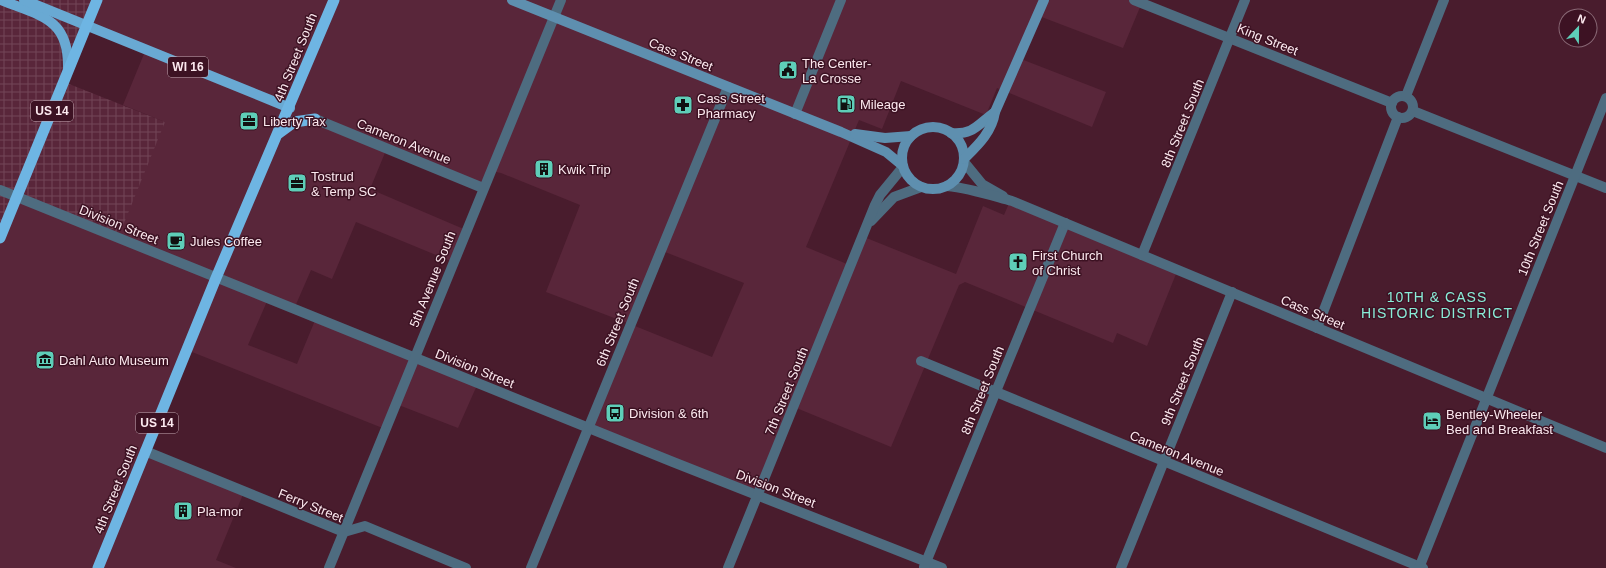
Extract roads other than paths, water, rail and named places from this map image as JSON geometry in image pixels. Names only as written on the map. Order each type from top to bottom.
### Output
[{"type":"highway","points":[[88,25],[97,0]]},
{"type":"highway","name":"4th Street South","points":[[98,568],[216,278],[290,108],[334,0]]},
{"type":"highway","name":"US 14","points":[[0,238],[88,25]]},
{"type":"highway","points":[[278,133],[294,122],[315,119]]},
{"type":"main road","points":[[2,0],[28,5],[88,25]]},
{"type":"main road","name":"Cass Street","points":[[512,0],[841,132],[886,152],[903,166]]},
{"type":"main road","points":[[996,112],[970,132],[962,134],[951,133],[933,127],[920,130],[911,136],[903,151],[903,166],[910,179],[921,187],[934,189],[947,186],[958,176],[964,160],[990,130],[994,123],[996,112],[1044,0]]},
{"type":"main road","points":[[28,5],[58,28],[67,48],[68,72]]},
{"type":"main road","name":"WI 16","points":[[88,25],[290,108]]},
{"type":"main road","name":"Cass Street","points":[[841,132],[885,138],[911,136]]},
{"type":"main road","points":[[951,133],[962,146],[964,160]]},
{"type":"street","name":"5th Avenue South","points":[[329,568],[561,0]]},
{"type":"street","points":[[795,114],[841,0]]},
{"type":"street","name":"King Street","points":[[1134,0],[1392,103]]},
{"type":"street","name":"8th Street South","points":[[1142,255],[1245,0]]},
{"type":"street","points":[[1406,96],[1444,0]]},
{"type":"street","name":"6th Street South","points":[[531,568],[728,87]]},
{"type":"street","points":[[1399,96],[1406,96],[1413,104],[1413,111],[1405,118],[1398,117],[1393,113],[1392,103],[1399,96]]},
{"type":"street","name":"10th Street South","points":[[1420,568],[1486,397],[1606,98]]},
{"type":"street","points":[[1413,111],[1606,188]]},
{"type":"street","points":[[1317,328],[1398,117]]},
{"type":"street","name":"Cameron Avenue","points":[[315,119],[483,188]]},
{"type":"street","name":"Cass Street","points":[[964,160],[982,184],[1010,201],[1606,448]]},
{"type":"street","name":"7th Street South","points":[[728,568],[880,195],[903,166]]},
{"type":"street","name":"Cass Street","points":[[947,186],[973,190],[995,198],[1010,201]]},
{"type":"street","name":"7th Street South","points":[[869,224],[894,196],[921,187]]},
{"type":"street","name":"Division Street","points":[[0,190],[588,428],[758,494],[925,565],[942,568]]},
{"type":"street","name":"8th Street South","points":[[925,565],[1065,223]]},
{"type":"street","name":"9th Street South","points":[[1121,568],[1232,292]]},
{"type":"street","name":"Cameron Avenue","points":[[920,361],[1420,568]]},
{"type":"street","name":"Ferry Street","points":[[145,452],[344,532],[365,526],[466,568]]},
{"type":"place","name":"The Center- La Crosse","points":[[788,70]]},
{"type":"place","name":"Mileage","points":[[846,104]]},
{"type":"place","name":"Cass Street Pharmacy","points":[[683,105]]},
{"type":"place","name":"Liberty Tax","points":[[249,121]]},
{"type":"place","name":"Kwik Trip","points":[[544,169]]},
{"type":"place","name":"Tostrud & Temp SC","points":[[297,183]]},
{"type":"place","name":"Jules Coffee","points":[[176,241]]},
{"type":"place","name":"First Church of Christ","points":[[1018,262]]},
{"type":"place","name":"Dahl Auto Museum","points":[[45,360]]},
{"type":"place","name":"Division & 6th","points":[[615,413]]},
{"type":"place","name":"Bentley-Wheeler Bed and Breakfast","points":[[1432,421]]},
{"type":"place","name":"Pla-mor","points":[[183,511]]},
{"type":"district","name":"10TH & CASS HISTORIC DISTRICT","points":[[1437,306]]}]
